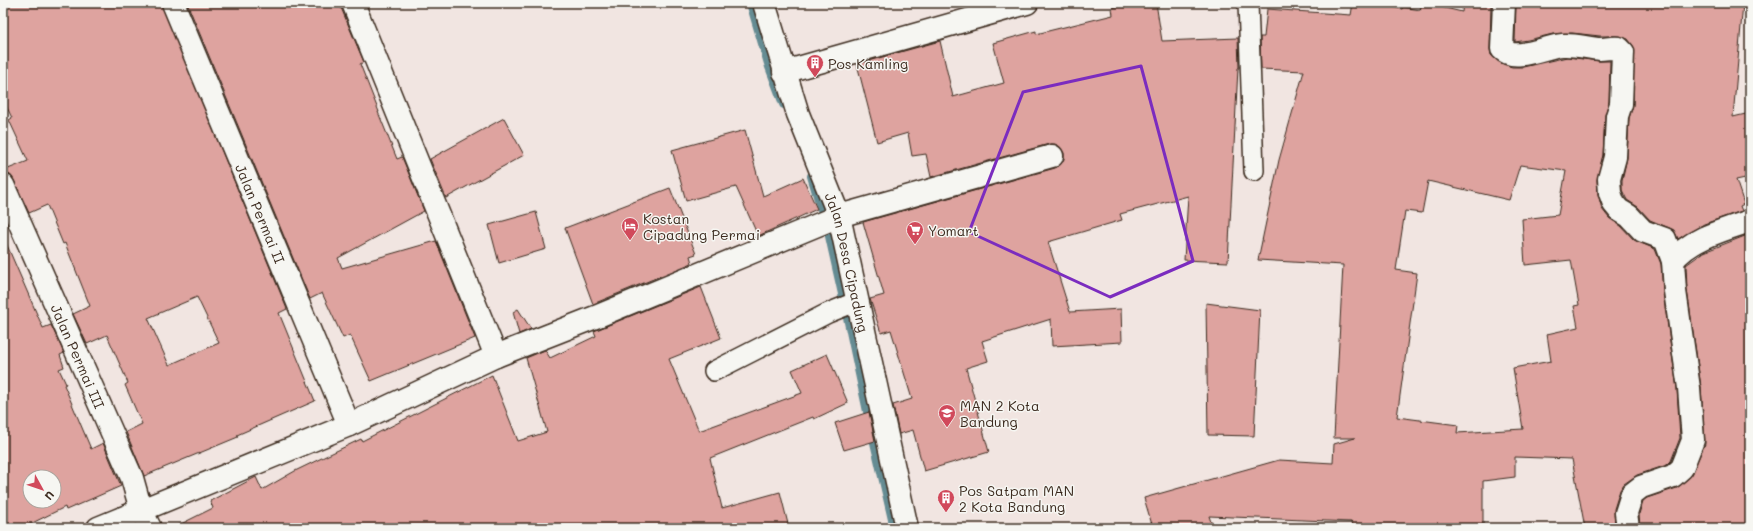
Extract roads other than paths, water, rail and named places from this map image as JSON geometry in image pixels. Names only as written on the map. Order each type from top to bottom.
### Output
[{"type":"street","name":"Jalan Permai II","points":[[173,3],[349,425]]},
{"type":"street","points":[[353,3],[496,356]]},
{"type":"street","name":"Jalan Desa Cipadung","points":[[764,3],[798,114],[839,216],[907,528]]},
{"type":"street","points":[[784,72],[1027,3]]},
{"type":"street","points":[[1504,3],[1502,49],[1505,52],[1513,54],[1529,53],[1562,45],[1601,49],[1619,48],[1623,52],[1621,104],[1617,116],[1615,157],[1609,179],[1610,193],[1618,210],[1629,216],[1643,231],[1665,239],[1673,261],[1675,291],[1689,388],[1693,440],[1682,468],[1673,476],[1641,487],[1632,494],[1626,513],[1628,528]]},
{"type":"street","points":[[98,528],[145,519],[496,356],[606,313],[839,216],[1052,156]]},
{"type":"street","name":"Jalan Permai III","points":[[3,185],[132,478],[145,519]]},
{"type":"street","points":[[1673,261],[1684,250],[1703,239],[1726,228],[1750,221]]},
{"type":"lane","points":[[1248,3],[1254,171]]},
{"type":"lane","points":[[714,371],[828,313],[858,300]]},
{"type":"waterway","points":[[751,3],[770,67],[784,104]]},
{"type":"waterway","points":[[812,176],[825,219]]},
{"type":"waterway","points":[[827,223],[845,303]]},
{"type":"waterway","points":[[846,308],[895,528]]},
{"type":"place","name":"Pos Kamling","points":[[815,78]]},
{"type":"place","name":"Kostan Cipadung Permai","points":[[630,241]]},
{"type":"place","name":"Yomart","points":[[915,245]]},
{"type":"place","name":"MAN 2 Kota Bandung","points":[[947,428]]},
{"type":"place","name":"Pos Satpam MAN 2 Kota Bandung","points":[[946,513]]}]
